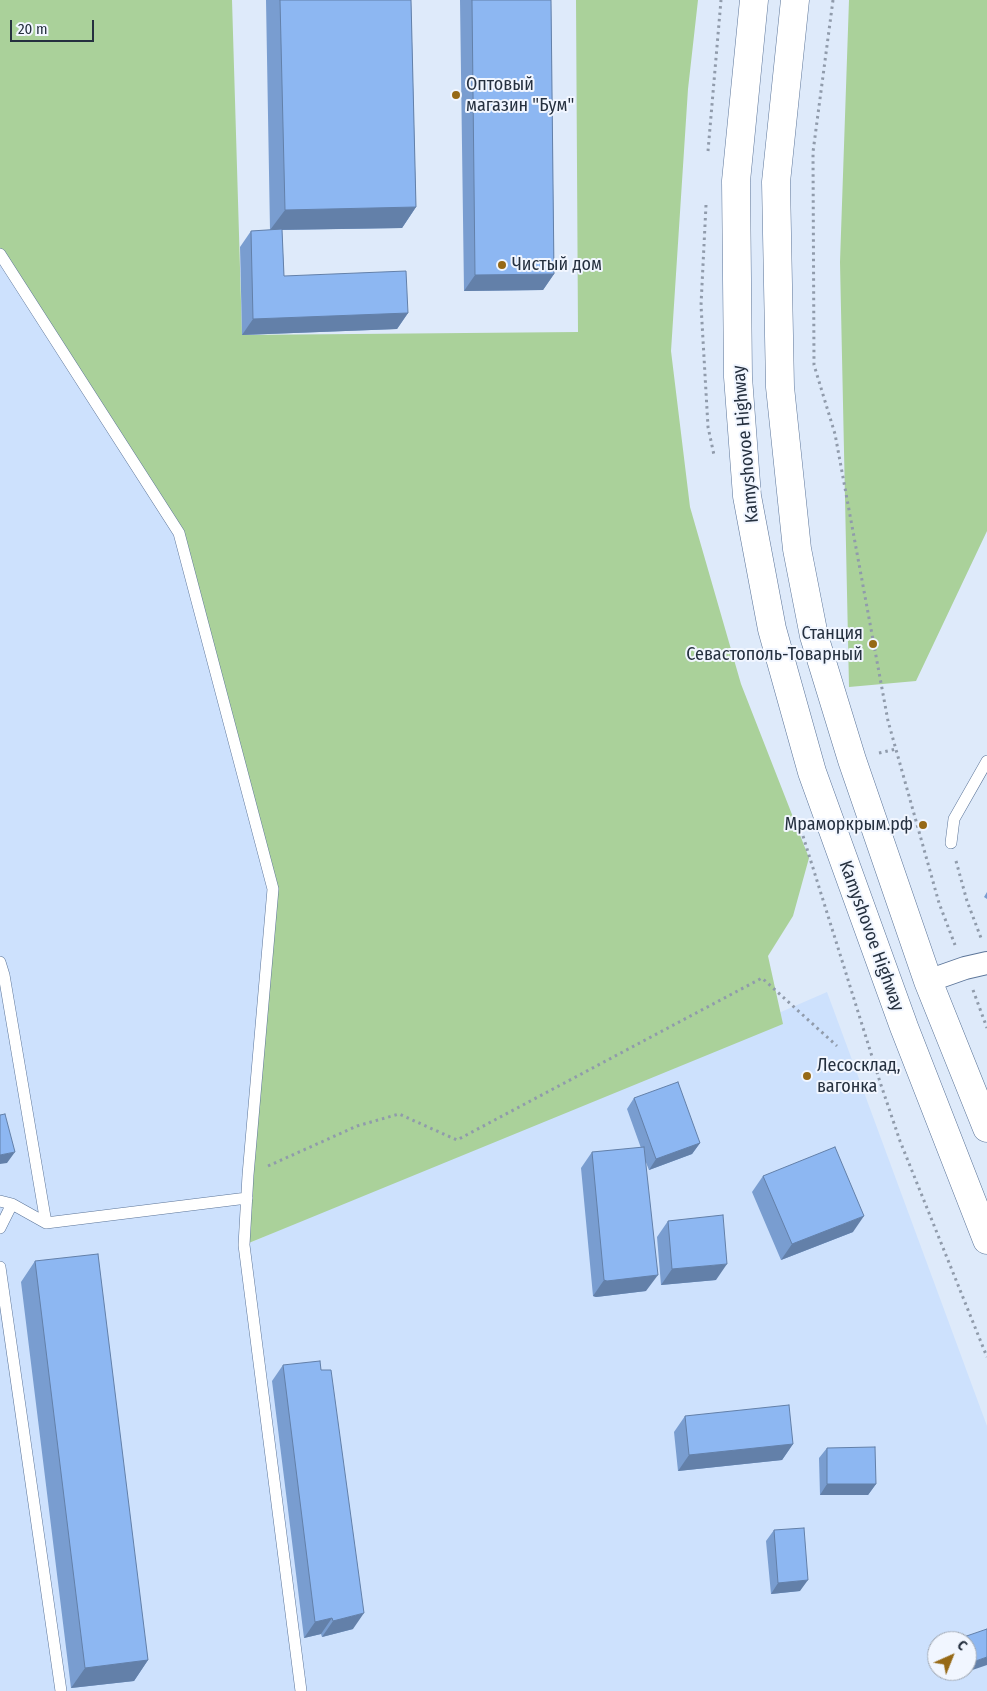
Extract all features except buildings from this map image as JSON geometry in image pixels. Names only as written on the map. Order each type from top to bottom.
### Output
[{"type":"main road","name":"Kamyshovoe Highway","points":[[754,0],[736,181],[738,377],[747,496],[770,620],[812,772],[904,1027],[987,1240]]},
{"type":"main road","points":[[795,0],[776,182],[780,387],[797,549],[814,636],[852,760],[928,981],[987,1128]]},
{"type":"street","points":[[928,981],[965,968],[985,953]]},
{"type":"lane","points":[[0,254],[179,532],[273,889],[248,1176],[244,1245],[301,1691]]},
{"type":"lane","points":[[951,843],[954,819],[987,761]]},
{"type":"lane","points":[[0,962],[4,975],[46,1223]]},
{"type":"lane","points":[[0,1201],[12,1204],[46,1223],[247,1198]]},
{"type":"lane","points":[[0,1228],[12,1204]]},
{"type":"lane","points":[[0,1267],[61,1691]]},
{"type":"path","points":[[833,0],[813,152],[814,365],[835,434],[888,721],[939,903],[987,1028]]},
{"type":"path","points":[[951,843],[967,901],[985,953]]},
{"type":"path","points":[[248,1176],[357,1126],[399,1114],[458,1140],[762,978],[837,1046]]},
{"type":"path","points":[[866,1038],[900,1141],[987,1357]]},
{"type":"shaded area","points":[[0,254],[179,533],[273,889],[245,1245],[827,992],[987,1426],[987,1691],[0,1691]]},
{"type":"green space","points":[[0,0],[232,0],[242,335],[578,332],[576,0],[698,0],[688,89],[671,351],[690,507],[741,684],[809,858],[793,916],[768,956],[783,1024],[244,1245],[273,889],[179,533],[0,254]]},
{"type":"green space","points":[[849,0],[987,0],[987,531],[916,681],[849,687],[840,262]]},
{"type":"place","name":"Оптовый магазин \"Бум\"","points":[[456,95]]},
{"type":"place","name":"Чистый дом","points":[[502,265]]},
{"type":"place","name":"Станция Севастополь-Товарный","points":[[873,644]]},
{"type":"place","name":"Мраморкрым.рф","points":[[923,825]]},
{"type":"place","name":"Лесосклад, вагонка","points":[[807,1076]]}]
